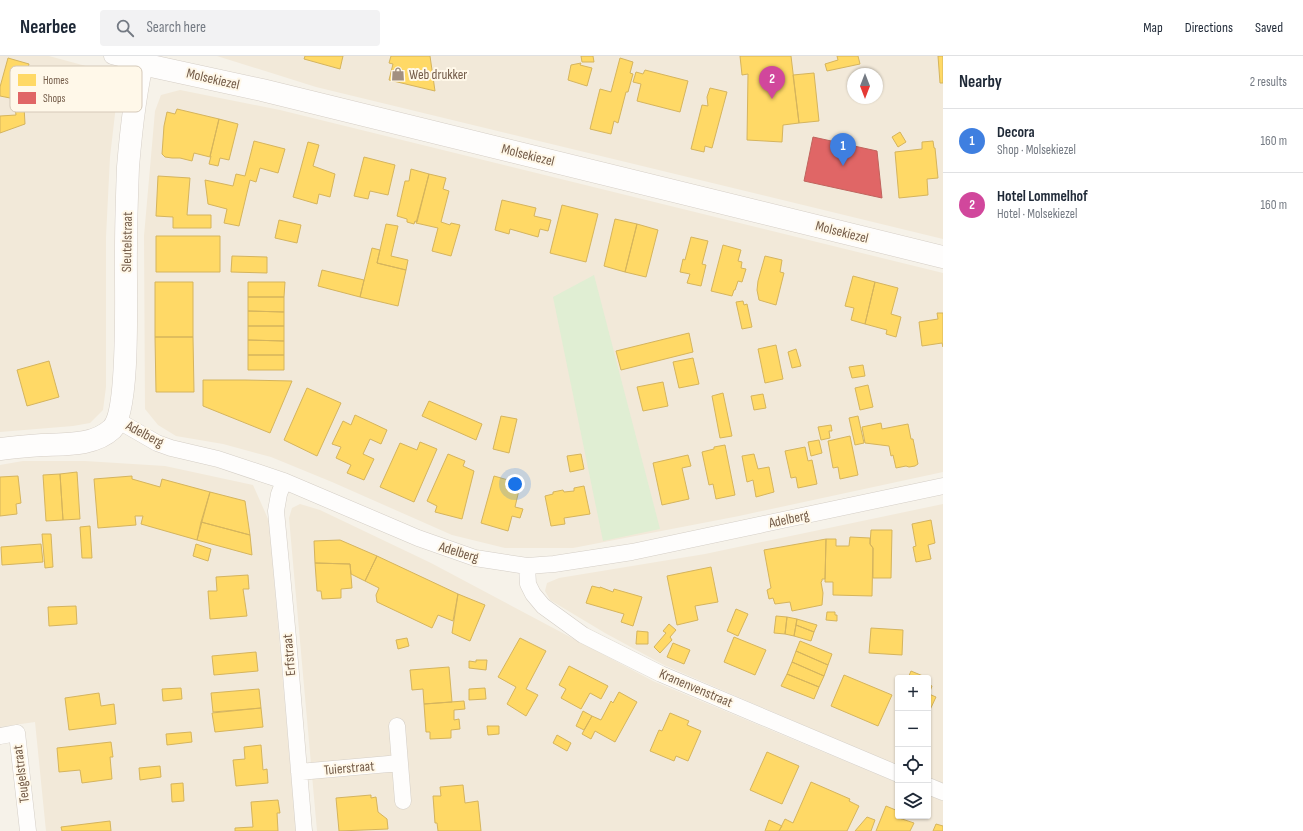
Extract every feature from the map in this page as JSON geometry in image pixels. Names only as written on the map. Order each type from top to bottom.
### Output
[{"type":"main road","name":"Molsekiezel","points":[[143,60],[943,257]]},
{"type":"main road","name":"Sleutelstraat","points":[[117,420],[120,412],[124,380],[128,166],[134,112]]},
{"type":"main road","name":"Adelberg","points":[[0,449],[73,444],[90,441],[112,428],[117,420]]},
{"type":"street","name":"Molsekiezel","points":[[112,56],[143,60]]},
{"type":"street","name":"Adelberg","points":[[117,420],[157,443],[171,448],[218,459],[284,481],[445,548],[475,558],[527,566],[554,564],[632,552],[943,486]]},
{"type":"street","name":"Erfstraat","points":[[284,481],[279,494],[276,511],[304,831]]},
{"type":"street","name":"Kranenvenstraat","points":[[527,566],[528,584],[533,594],[543,606],[583,635],[661,674],[895,773]]},
{"type":"street","points":[[397,726],[403,801]]},
{"type":"street","name":"Teugelstraat","points":[[0,736],[17,733],[28,831]]},
{"type":"street","name":"Tuierstraat","points":[[299,772],[400,763]]},
{"type":"street","points":[[931,787],[943,792]]},
{"type":"shaded area","points":[[0,56],[49,56],[86,66],[10,66],[10,112],[115,112],[110,157],[106,237],[106,387],[103,410],[90,423],[73,426],[0,432]]},
{"type":"shaded area","points":[[217,56],[943,56],[943,239],[316,87]]},
{"type":"shaded area","points":[[180,90],[280,110],[943,273],[943,472],[739,516],[573,548],[505,548],[452,535],[271,457],[223,444],[176,436],[158,425],[145,409],[144,236],[155,111],[161,95]]},
{"type":"shaded area","points":[[23,461],[85,461],[165,466],[253,485],[269,521],[296,831],[46,831],[35,722],[0,727],[0,465]]},
{"type":"shaded area","points":[[300,504],[320,510],[431,563],[653,681],[895,782],[895,819],[931,819],[931,796],[943,801],[943,831],[317,831],[289,518],[292,508]]},
{"type":"shaded area","points":[[943,504],[943,783],[931,778],[931,675],[895,675],[895,765],[664,665],[605,633],[550,600],[545,591],[547,583],[559,578],[705,554]]},
{"type":"green space","points":[[594,275],[660,529],[603,541],[553,297]]},
{"type":"building: Homes","points":[[305,56],[343,56],[340,69],[304,59]]},
{"type":"building: Homes","points":[[391,56],[430,56],[435,91],[389,80],[393,64],[389,63]]},
{"type":"building: Homes","points":[[581,56],[593,56],[594,62],[582,62]]},
{"type":"building: Homes","points":[[740,56],[791,56],[799,123],[783,125],[782,142],[747,140],[748,74],[742,75]]},
{"type":"building: Homes","points":[[837,56],[858,56],[860,64],[827,71],[825,64],[838,60]]},
{"type":"building: Homes","points":[[938,56],[943,56],[943,83],[940,83]]},
{"type":"building: Homes","points":[[8,58],[29,64],[29,66],[10,66],[10,98],[0,96],[0,87]]},
{"type":"building: Homes","points":[[620,58],[633,62],[630,73],[633,74],[628,92],[626,92],[618,123],[614,121],[611,134],[590,129],[600,89],[611,92]]},
{"type":"building: Homes","points":[[581,63],[580,65],[592,68],[587,86],[568,80],[571,65]]},
{"type":"building: Homes","points":[[645,70],[688,81],[680,112],[637,101],[641,84],[633,82],[636,72],[643,74]]},
{"type":"building: Homes","points":[[814,73],[819,121],[799,123],[793,75]]},
{"type":"building: Homes","points":[[710,88],[727,92],[712,148],[705,146],[704,152],[691,149],[702,105],[708,106],[707,97]]},
{"type":"building: Homes","points":[[177,109],[219,119],[210,157],[194,153],[192,161],[180,158],[165,157],[162,154],[164,126],[167,112],[175,114]]},
{"type":"building: Homes","points":[[16,112],[24,112],[25,124],[0,133],[0,116],[16,115]]},
{"type":"building: Homes","points":[[219,119],[238,124],[229,160],[220,158],[218,166],[209,164]]},
{"type":"building: Homes","points":[[900,132],[906,142],[898,147],[892,137]]},
{"type":"building: Homes","points":[[254,141],[285,149],[278,173],[260,168],[256,182],[250,180],[239,226],[224,223],[227,209],[208,204],[205,180],[233,186],[236,174],[245,176]]},
{"type":"building: Homes","points":[[933,141],[938,178],[927,179],[928,195],[899,198],[895,152],[922,149],[922,142]]},
{"type":"building: Homes","points":[[308,142],[319,145],[313,166],[335,174],[330,197],[319,194],[317,204],[293,197]]},
{"type":"building: Homes","points":[[364,157],[395,165],[388,195],[370,191],[368,199],[354,196]]},
{"type":"building: Homes","points":[[411,169],[429,174],[417,222],[415,221],[414,224],[407,222],[407,219],[397,216],[405,181],[409,181]]},
{"type":"building: Homes","points":[[429,174],[446,178],[443,189],[449,191],[441,222],[450,225],[451,223],[460,225],[451,256],[432,251],[438,228],[416,223]]},
{"type":"building: Homes","points":[[158,176],[190,178],[187,215],[211,215],[211,228],[173,228],[173,217],[156,216]]},
{"type":"building: Homes","points":[[502,200],[536,208],[534,216],[551,220],[548,231],[540,229],[538,237],[510,229],[509,234],[495,230]]},
{"type":"building: Homes","points":[[562,205],[598,214],[586,262],[550,253]]},
{"type":"building: Homes","points":[[615,219],[637,224],[625,272],[604,266]]},
{"type":"building: Homes","points":[[279,220],[301,225],[297,243],[275,238]]},
{"type":"building: Homes","points":[[386,224],[398,226],[391,256],[408,260],[406,270],[377,263]]},
{"type":"building: Homes","points":[[637,224],[658,230],[646,277],[625,272]]},
{"type":"building: Homes","points":[[156,236],[220,236],[220,272],[156,272]]},
{"type":"building: Homes","points":[[691,237],[708,241],[702,264],[706,265],[701,286],[687,283],[690,274],[680,272]]},
{"type":"building: Homes","points":[[723,245],[741,250],[738,261],[742,262],[741,268],[746,269],[742,282],[738,281],[732,296],[711,291]]},
{"type":"building: Homes","points":[[372,248],[380,250],[377,263],[406,270],[398,306],[360,297]]},
{"type":"building: Homes","points":[[232,256],[267,257],[267,273],[231,272]]},
{"type":"building: Homes","points":[[765,256],[782,260],[780,272],[784,273],[776,305],[759,300],[757,290],[758,281]]},
{"type":"building: Homes","points":[[322,270],[364,280],[360,297],[318,286]]},
{"type":"building: Homes","points":[[853,276],[875,282],[865,324],[851,320],[854,308],[845,306]]},
{"type":"building: Homes","points":[[155,282],[193,282],[193,337],[155,337]]},
{"type":"building: Homes","points":[[248,282],[285,282],[284,297],[248,297]]},
{"type":"building: Homes","points":[[875,282],[898,288],[891,314],[901,317],[896,337],[886,334],[887,330],[865,324]]},
{"type":"building: Homes","points":[[248,297],[284,297],[284,312],[248,311]]},
{"type":"building: Homes","points":[[743,301],[744,305],[747,304],[752,327],[742,329],[736,302]]},
{"type":"building: Homes","points":[[248,311],[284,312],[284,326],[248,326]]},
{"type":"building: Homes","points":[[937,313],[943,313],[943,347],[942,343],[922,346],[919,322],[938,319]]},
{"type":"building: Homes","points":[[248,326],[284,326],[284,341],[248,340]]},
{"type":"building: Homes","points":[[689,333],[693,352],[621,370],[616,351]]},
{"type":"building: Homes","points":[[155,337],[193,337],[194,392],[156,392]]},
{"type":"building: Homes","points":[[248,340],[284,341],[284,355],[248,355]]},
{"type":"building: Homes","points":[[776,345],[783,379],[765,383],[758,349]]},
{"type":"building: Homes","points":[[796,349],[801,366],[792,368],[788,352]]},
{"type":"building: Homes","points":[[248,355],[284,355],[284,370],[248,370]]},
{"type":"building: Homes","points":[[693,358],[699,384],[679,388],[673,362]]},
{"type":"building: Homes","points":[[49,361],[59,397],[27,406],[17,370]]},
{"type":"building: Homes","points":[[863,365],[865,376],[852,378],[849,367]]},
{"type":"building: Homes","points":[[203,380],[292,381],[270,433],[203,406]]},
{"type":"building: Homes","points":[[663,382],[668,406],[643,411],[637,387]]},
{"type":"building: Homes","points":[[868,385],[873,407],[860,410],[855,388]]},
{"type":"building: Homes","points":[[307,388],[341,403],[317,456],[284,440]]},
{"type":"building: Homes","points":[[723,393],[732,436],[720,438],[712,396]]},
{"type":"building: Homes","points":[[763,394],[766,408],[754,410],[751,396]]},
{"type":"building: Homes","points":[[429,401],[482,424],[476,440],[422,416]]},
{"type":"building: Homes","points":[[355,415],[387,430],[381,444],[370,439],[363,454],[374,459],[364,480],[347,473],[351,465],[336,458],[341,447],[332,444],[343,421],[351,425]]},
{"type":"building: Homes","points":[[501,416],[517,419],[509,453],[493,449]]},
{"type":"building: Homes","points":[[858,416],[864,443],[855,445],[849,418]]},
{"type":"building: Homes","points":[[881,423],[882,429],[908,424],[911,439],[913,439],[918,464],[915,466],[896,468],[889,446],[865,443],[862,427]]},
{"type":"building: Homes","points":[[831,425],[832,431],[829,431],[830,438],[821,440],[818,427]]},
{"type":"building: Homes","points":[[850,436],[858,475],[840,479],[838,467],[833,468],[828,441]]},
{"type":"building: Homes","points":[[819,440],[822,453],[811,456],[808,442]]},
{"type":"building: Homes","points":[[420,442],[437,449],[414,502],[380,487],[400,443],[417,450]]},
{"type":"building: Homes","points":[[725,445],[735,495],[716,499],[713,484],[709,485],[702,452],[714,449],[714,447]]},
{"type":"building: Homes","points":[[805,447],[808,461],[812,460],[817,484],[798,488],[796,477],[791,478],[785,451]]},
{"type":"building: Homes","points":[[448,454],[465,461],[463,466],[474,471],[462,519],[435,512],[437,506],[427,501]]},
{"type":"building: Homes","points":[[581,454],[584,469],[570,472],[567,456]]},
{"type":"building: Homes","points":[[754,454],[758,469],[769,467],[774,492],[756,497],[753,480],[747,482],[742,456]]},
{"type":"building: Homes","points":[[688,455],[691,466],[682,468],[689,499],[662,505],[653,463]]},
{"type":"building: Homes","points":[[77,472],[80,519],[63,520],[60,474]]},
{"type":"building: Homes","points":[[60,474],[63,520],[46,521],[43,475]]},
{"type":"building: Homes","points":[[18,476],[21,503],[16,504],[17,514],[0,516],[0,477]]},
{"type":"building: Homes","points":[[132,476],[132,479],[160,487],[162,479],[210,492],[197,540],[141,524],[143,516],[135,516],[136,525],[98,528],[94,479]]},
{"type":"building: Homes","points":[[494,476],[508,480],[506,487],[519,490],[515,507],[523,509],[520,518],[512,516],[508,531],[481,523]]},
{"type":"building: Homes","points":[[584,486],[590,514],[564,518],[565,524],[551,526],[545,496],[553,494],[553,492],[563,490],[564,492],[574,491],[574,488]]},
{"type":"building: Homes","points":[[210,492],[245,501],[250,535],[201,522]]},
{"type":"building: Homes","points":[[931,520],[935,543],[928,545],[931,559],[916,562],[913,547],[916,546],[912,524]]},
{"type":"building: Homes","points":[[201,522],[250,535],[252,555],[197,540]]},
{"type":"building: Homes","points":[[90,526],[92,558],[82,558],[80,527]]},
{"type":"building: Homes","points":[[871,530],[892,530],[891,578],[873,578],[873,548],[870,544]]},
{"type":"building: Homes","points":[[42,534],[51,534],[53,567],[45,568]]},
{"type":"building: Homes","points":[[850,537],[870,538],[870,544],[873,548],[872,596],[833,595],[833,582],[825,582],[826,539],[836,539],[836,546],[849,546]]},
{"type":"building: Homes","points":[[826,539],[825,579],[822,579],[821,582],[823,593],[822,605],[792,611],[790,602],[775,604],[773,598],[769,599],[767,590],[771,588],[764,550]]},
{"type":"building: Homes","points":[[340,540],[377,556],[365,581],[351,574],[350,564],[315,563],[314,541]]},
{"type":"building: Homes","points":[[41,544],[43,562],[2,565],[1,547]]},
{"type":"building: Homes","points":[[196,544],[211,549],[208,561],[193,556]]},
{"type":"building: Homes","points":[[377,556],[458,594],[453,621],[438,615],[432,628],[377,602],[376,595],[379,588],[365,581]]},
{"type":"building: Homes","points":[[315,563],[350,564],[352,588],[341,589],[341,598],[322,599],[321,591],[317,591]]},
{"type":"building: Homes","points":[[711,567],[718,602],[695,606],[698,620],[677,625],[667,576]]},
{"type":"building: Homes","points":[[248,575],[249,589],[243,589],[247,616],[210,619],[208,591],[217,591],[216,577]]},
{"type":"building: Homes","points":[[592,586],[600,587],[613,592],[614,589],[642,597],[633,626],[621,622],[624,614],[586,603]]},
{"type":"building: Homes","points":[[458,594],[485,605],[470,641],[452,633]]},
{"type":"building: Homes","points":[[76,606],[77,624],[49,626],[48,607]]},
{"type":"building: Homes","points":[[736,609],[748,614],[738,636],[727,631]]},
{"type":"building: Homes","points":[[827,612],[835,612],[835,615],[837,615],[837,621],[826,620]]},
{"type":"building: Homes","points":[[776,616],[787,617],[785,634],[774,633]]},
{"type":"building: Homes","points":[[787,617],[797,619],[794,636],[785,634]]},
{"type":"building: Homes","points":[[797,619],[817,625],[814,632],[796,625]]},
{"type":"building: Homes","points":[[669,624],[676,630],[670,637],[672,640],[660,653],[654,647],[666,633],[663,631]]},
{"type":"building: Homes","points":[[796,625],[814,632],[811,641],[794,636]]},
{"type":"building: Homes","points":[[871,628],[903,630],[902,655],[869,653]]},
{"type":"building: Homes","points":[[637,631],[648,632],[648,644],[636,644]]},
{"type":"building: Homes","points":[[734,637],[766,650],[755,675],[724,662]]},
{"type":"building: Homes","points":[[407,638],[409,646],[398,649],[396,640]]},
{"type":"building: Homes","points":[[520,638],[546,651],[526,689],[538,695],[526,716],[507,704],[516,687],[498,677]]},
{"type":"building: Homes","points":[[800,641],[832,654],[828,665],[796,651]]},
{"type":"building: Homes","points":[[673,643],[690,650],[684,664],[667,657]]},
{"type":"building: Homes","points":[[796,651],[828,665],[824,676],[792,662]]},
{"type":"building: Homes","points":[[256,652],[258,671],[214,675],[212,656]]},
{"type":"building: Homes","points":[[476,660],[487,660],[486,670],[469,668],[469,661],[476,662]]},
{"type":"building: Homes","points":[[792,662],[824,676],[819,687],[787,674]]},
{"type":"building: Homes","points":[[569,666],[608,686],[601,699],[590,693],[581,709],[561,698],[566,689],[559,685]]},
{"type":"building: Homes","points":[[449,667],[452,702],[424,704],[423,689],[412,690],[410,670]]},
{"type":"building: Homes","points":[[911,671],[921,675],[909,675]]},
{"type":"building: Homes","points":[[787,674],[819,687],[814,699],[781,686]]},
{"type":"building: Homes","points":[[844,675],[892,695],[878,726],[831,706]]},
{"type":"building: Homes","points":[[181,688],[182,699],[163,701],[162,689]]},
{"type":"building: Homes","points":[[485,688],[486,699],[469,700],[469,689]]},
{"type":"building: Homes","points":[[259,689],[261,708],[213,712],[211,693]]},
{"type":"building: Homes","points":[[619,692],[637,702],[615,742],[595,731],[591,739],[582,734],[592,716],[601,720],[611,701],[613,703]]},
{"type":"building: Homes","points":[[99,693],[101,706],[114,704],[116,724],[69,730],[65,698]]},
{"type":"building: Homes","points":[[931,695],[936,697],[931,708]]},
{"type":"building: Homes","points":[[464,701],[465,709],[454,710],[454,720],[459,719],[460,729],[451,730],[451,738],[430,739],[430,732],[426,732],[424,704]]},
{"type":"building: Homes","points":[[261,708],[263,727],[215,732],[212,713]]},
{"type":"building: Homes","points":[[583,711],[592,716],[584,730],[576,726]]},
{"type":"building: Homes","points":[[670,713],[689,721],[687,725],[701,731],[688,761],[676,756],[674,761],[650,751],[659,730],[662,731]]},
{"type":"building: Homes","points":[[487,726],[499,726],[499,734],[488,735]]},
{"type":"building: Homes","points":[[191,732],[192,742],[167,745],[166,734]]},
{"type":"building: Homes","points":[[557,735],[571,743],[567,751],[553,743]]},
{"type":"building: Homes","points":[[111,742],[113,757],[110,757],[112,779],[82,783],[80,770],[59,772],[57,748]]},
{"type":"building: Homes","points":[[261,745],[263,770],[267,769],[268,783],[236,786],[233,760],[245,759],[244,747]]},
{"type":"building: Homes","points":[[767,752],[799,766],[782,804],[750,790]]},
{"type":"building: Homes","points":[[160,766],[161,777],[140,780],[139,768]]},
{"type":"building: Homes","points":[[811,782],[850,799],[849,801],[859,806],[847,831],[779,831],[785,819],[793,823]]},
{"type":"building: Homes","points":[[183,783],[184,801],[172,802],[171,784]]},
{"type":"building: Homes","points":[[463,785],[465,803],[478,801],[481,831],[438,831],[437,823],[435,823],[433,796],[441,796],[440,787]]},
{"type":"building: Homes","points":[[371,795],[371,798],[376,797],[378,812],[387,819],[388,829],[339,831],[336,798]]},
{"type":"building: Homes","points":[[278,800],[280,813],[277,813],[278,831],[235,831],[235,828],[253,827],[251,802]]},
{"type":"building: Homes","points":[[886,806],[895,810],[895,819],[902,819],[914,823],[910,831],[876,831]]},
{"type":"building: Homes","points":[[867,817],[875,820],[871,831],[855,831]]},
{"type":"building: Homes","points":[[769,820],[782,826],[779,831],[765,831]]},
{"type":"building: Homes","points":[[110,821],[111,831],[62,831],[61,827]]},
{"type":"building: Homes","points":[[936,824],[943,826],[943,831],[933,831]]},
{"type":"building: Shops","points":[[813,137],[877,151],[882,198],[804,181]]},
{"type":"place","name":"Web drukker","points":[[398,74]]},
{"type":"place","name":"Hotel Lommelhof","points":[[772,99]]},
{"type":"place","name":"Decora","points":[[843,166]]}]
